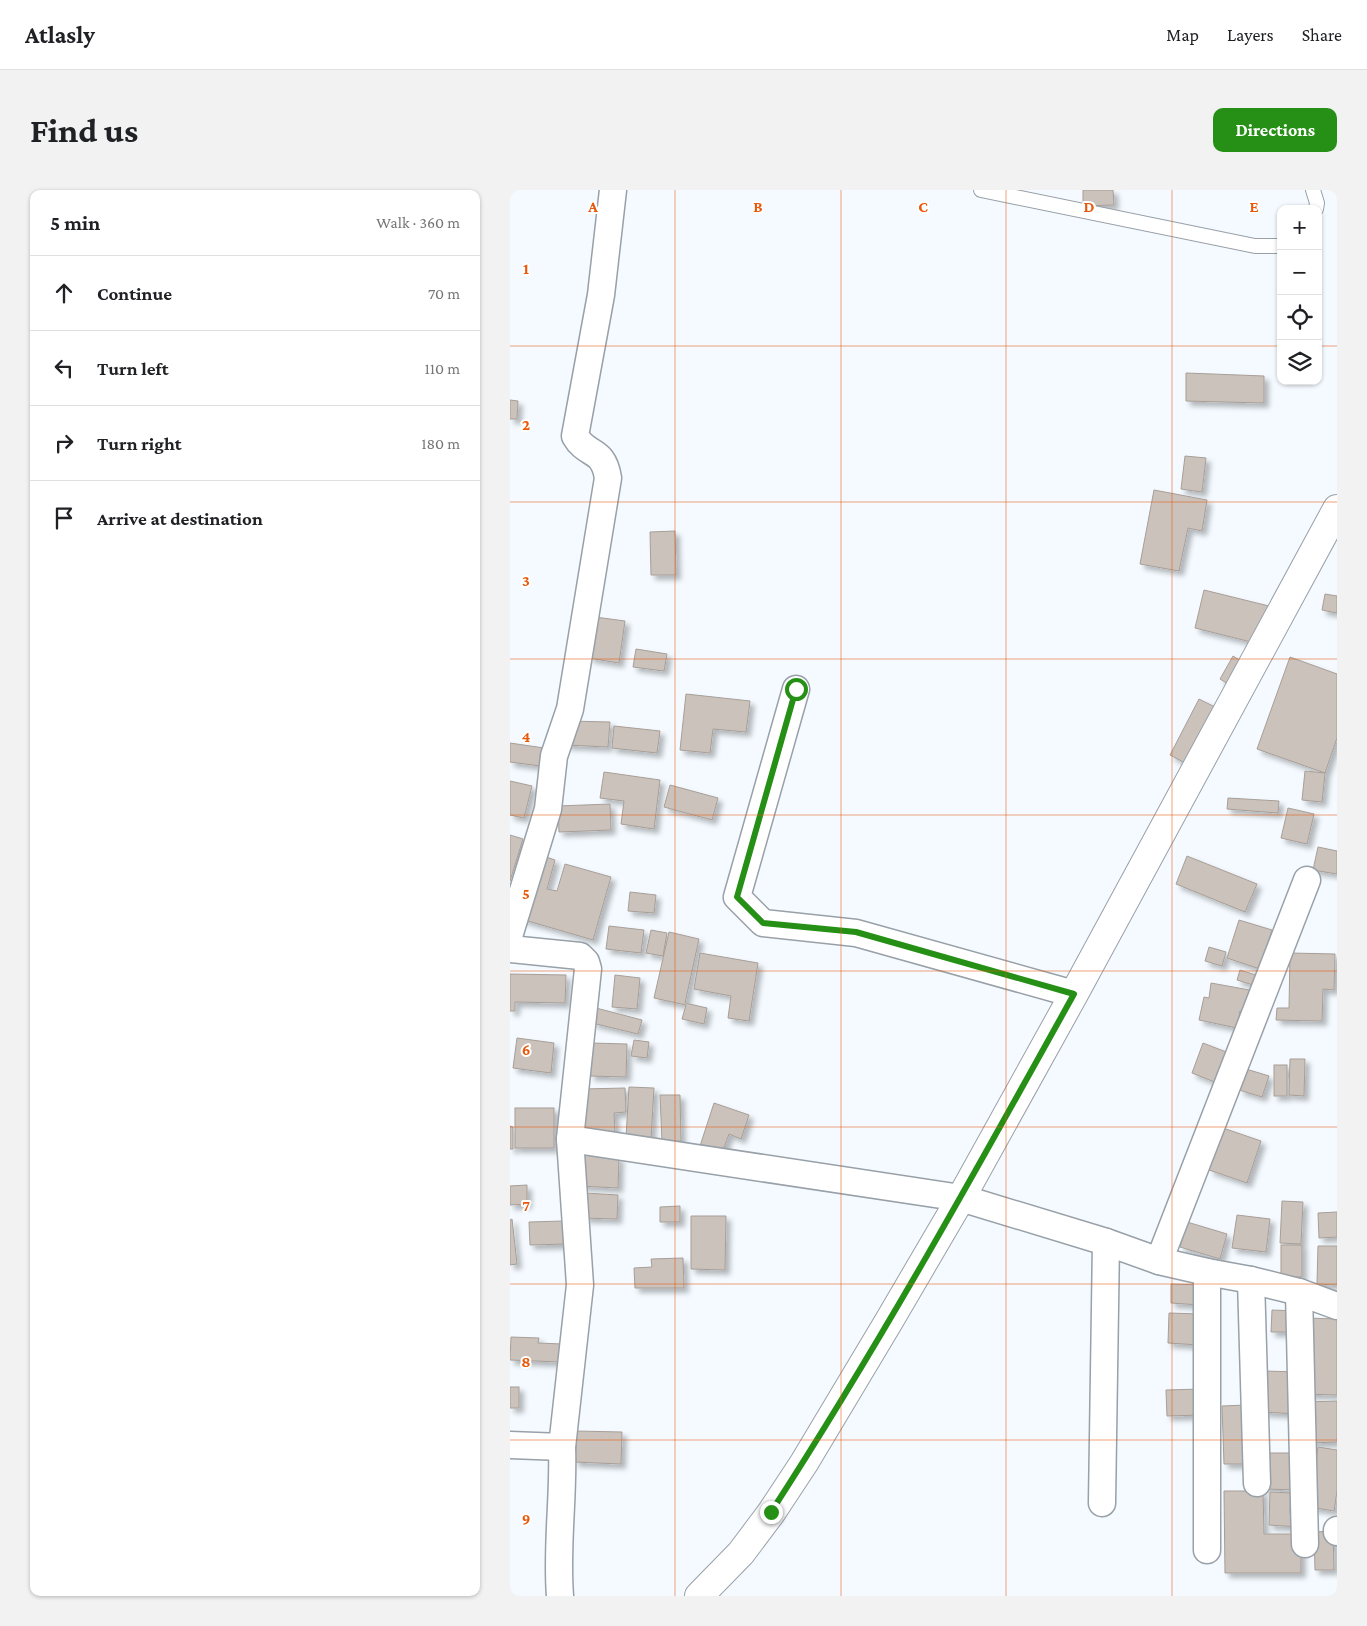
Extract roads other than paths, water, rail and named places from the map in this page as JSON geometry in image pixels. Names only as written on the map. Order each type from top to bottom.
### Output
[{"type":"street","points":[[510,933],[548,809],[554,756],[570,709],[608,478],[601,458],[579,443],[575,436],[601,295],[613,190]]},
{"type":"street","points":[[699,1596],[741,1552],[771,1512],[809,1454],[889,1321],[961,1198],[1074,994],[1337,509]]},
{"type":"street","points":[[796,689],[737,897],[763,923],[856,932],[1074,994]]},
{"type":"street","points":[[1159,1260],[1307,880]]},
{"type":"street","points":[[510,950],[580,956],[586,962],[588,969],[570,1139],[580,1285],[562,1446],[564,1476],[560,1546],[560,1596]]},
{"type":"street","points":[[570,1139],[961,1198],[1159,1260],[1300,1292],[1337,1306]]},
{"type":"street","points":[[1102,1503],[1106,1242]]},
{"type":"street","points":[[1207,1272],[1207,1550]]},
{"type":"street","points":[[1251,1280],[1257,1483]]},
{"type":"street","points":[[1300,1292],[1305,1544]]},
{"type":"street","points":[[510,1445],[562,1446]]},
{"type":"lane","points":[[981,190],[1255,246],[1277,246]]},
{"type":"lane","points":[[1313,190],[1317,205]]}]
